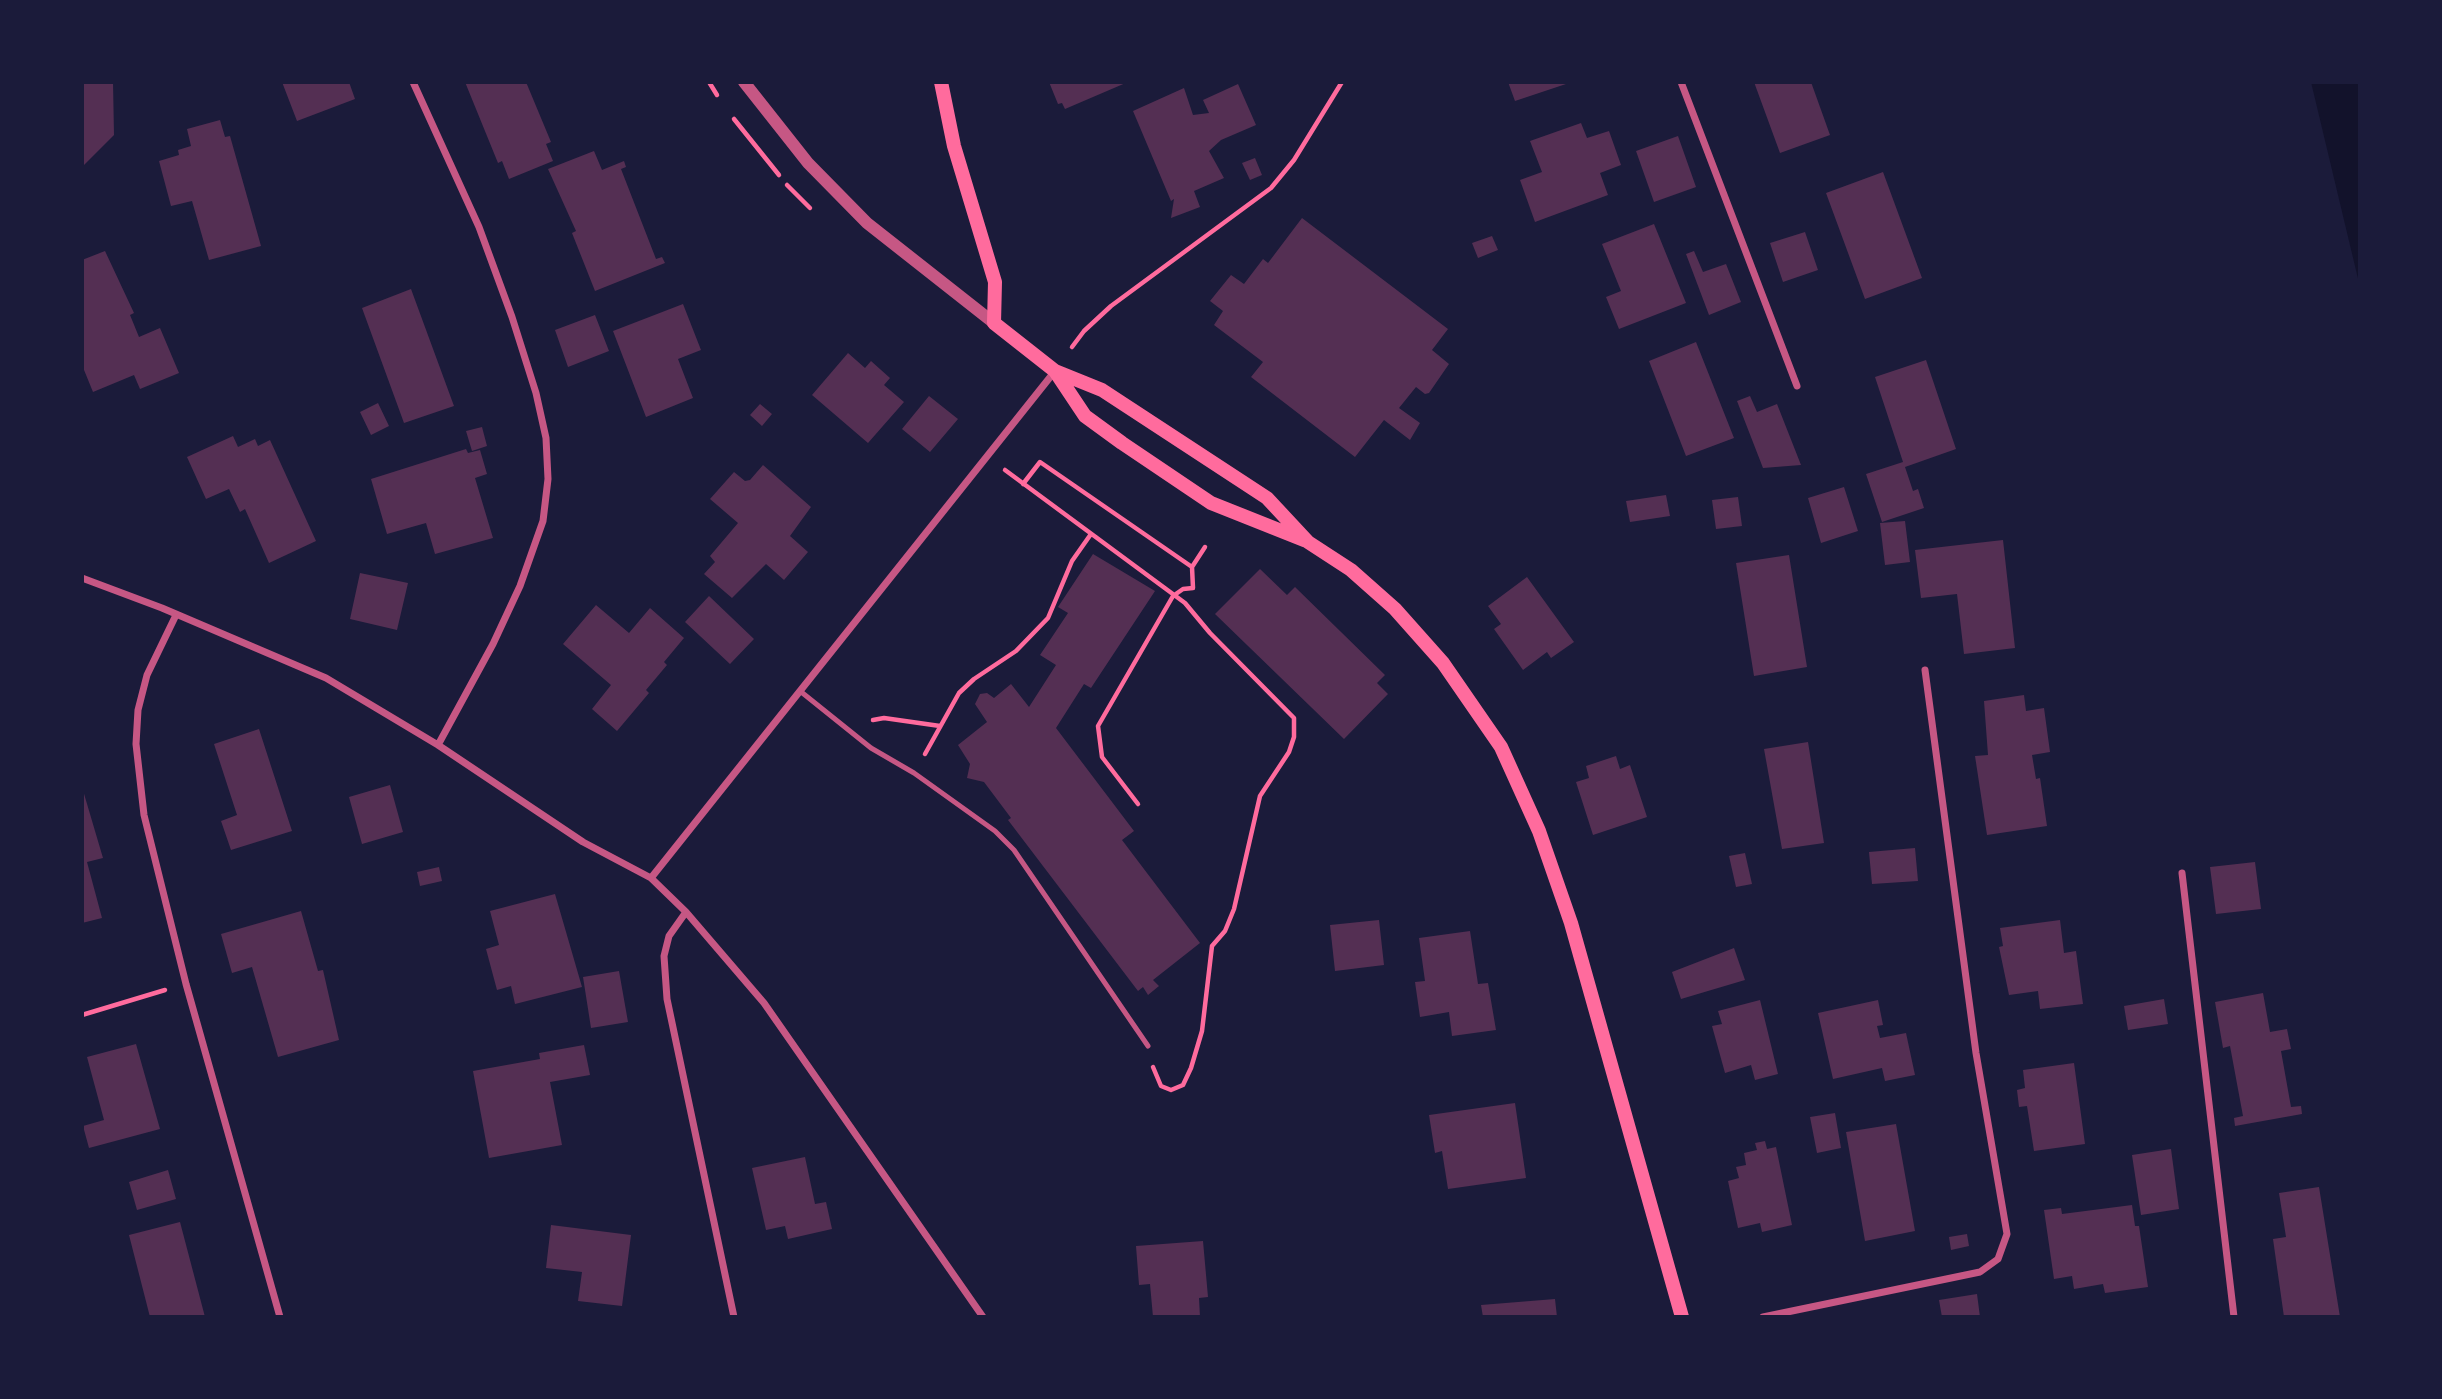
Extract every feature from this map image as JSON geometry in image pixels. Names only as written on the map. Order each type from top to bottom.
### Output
[{"type":"main road","points":[[941,82],[954,146],[995,282],[994,323],[1055,371],[1101,390],[1267,498],[1308,542]]},
{"type":"main road","points":[[1055,371],[1085,416],[1211,503],[1308,542],[1351,570],[1395,609],[1443,663],[1501,747],[1539,831],[1571,923],[1682,1317]]},
{"type":"street","points":[[413,82],[479,227],[512,317],[536,393],[546,438],[548,479],[542,521],[520,586],[493,644],[438,745]]},
{"type":"street","points":[[744,82],[808,163],[867,223],[994,323]]},
{"type":"street","points":[[1681,82],[1797,386]]},
{"type":"street","points":[[651,878],[1055,371]]},
{"type":"street","points":[[82,578],[326,678],[438,745],[532,810],[651,878],[686,912],[764,1003],[983,1317]]},
{"type":"street","points":[[176,615],[147,675],[138,710],[136,744],[144,815],[186,984],[280,1317]]},
{"type":"street","points":[[1763,1317],[1980,1272],[1998,1259],[2007,1234],[1976,1052],[1925,670]]},
{"type":"street","points":[[2182,873],[2234,1317]]},
{"type":"street","points":[[686,912],[669,936],[664,956],[667,999],[734,1317]]},
{"type":"lane","points":[[800,691],[853,734],[969,811],[1014,850],[1148,1046]]},
{"type":"path","points":[[1055,371],[1084,331],[1111,306],[1271,188],[1294,160],[1342,82]]},
{"type":"path","points":[[987,457],[1185,603],[1210,633],[1294,718],[1294,737],[1289,752],[1260,796],[1234,909],[1225,931],[1212,946],[1198,1043],[1191,1068],[1178,1090],[1161,1086],[1148,1046]]},
{"type":"path","points":[[1023,484],[1040,462],[1192,566]]},
{"type":"path","points":[[927,750],[959,693],[974,679],[1016,651],[1048,618],[1072,561],[1091,534]]},
{"type":"path","points":[[1138,804],[1102,757],[1098,726],[1173,596],[1182,589],[1193,588],[1192,566],[1205,547]]},
{"type":"path","points":[[853,734],[863,723],[884,718],[940,726]]},
{"type":"path","points":[[82,1015],[186,984]]},
{"type":"shaded area","points":[[2311,82],[2360,82],[2360,287]]},
{"type":"building","points":[[82,82],[113,82],[114,135],[82,167]]},
{"type":"building","points":[[282,82],[349,82],[355,99],[297,121]]},
{"type":"building","points":[[465,82],[526,82],[551,142],[546,144],[553,161],[509,179],[502,161],[498,163]]},
{"type":"building","points":[[1049,82],[1128,82],[1065,109],[1062,103],[1058,104]]},
{"type":"building","points":[[1508,82],[1569,82],[1569,83],[1515,101]]},
{"type":"building","points":[[1754,82],[1811,82],[1830,135],[1780,153]]},
{"type":"building","points":[[1238,84],[1256,125],[1221,140],[1209,151],[1224,178],[1194,191],[1200,207],[1171,218],[1174,199],[1171,201],[1133,111],[1184,88],[1193,115],[1209,113],[1203,100]]},
{"type":"building","points":[[220,120],[225,137],[230,136],[261,246],[209,260],[192,201],[171,206],[159,161],[179,155],[178,150],[191,146],[187,129]]},
{"type":"building","points":[[1581,123],[1587,138],[1609,131],[1621,165],[1600,173],[1608,195],[1535,222],[1520,180],[1542,172],[1530,141]]},
{"type":"building","points":[[1678,136],[1696,187],[1654,202],[1636,151]]},
{"type":"building","points":[[594,151],[602,170],[624,161],[626,167],[621,169],[656,259],[662,257],[665,263],[595,291],[572,233],[576,231],[548,169]]},
{"type":"building","points":[[1255,158],[1262,175],[1250,180],[1242,163]]},
{"type":"building","points":[[1883,172],[1922,278],[1865,299],[1826,193]]},
{"type":"building","points":[[1302,218],[1448,329],[1432,350],[1449,364],[1429,393],[1425,394],[1416,387],[1399,408],[1420,423],[1410,440],[1384,420],[1355,457],[1251,377],[1263,362],[1214,325],[1223,311],[1210,301],[1231,275],[1244,284],[1263,259],[1268,263]]},
{"type":"building","points":[[1654,224],[1686,303],[1619,329],[1606,297],[1621,291],[1602,244]]},
{"type":"building","points":[[1805,232],[1818,270],[1783,282],[1770,243]]},
{"type":"building","points":[[1492,236],[1498,250],[1478,258],[1472,243]]},
{"type":"building","points":[[105,251],[134,313],[130,315],[139,337],[160,328],[179,373],[140,389],[134,375],[93,392],[82,365],[82,260]]},
{"type":"building","points":[[1694,251],[1703,272],[1726,264],[1741,302],[1709,315],[1686,254]]},
{"type":"building","points":[[411,289],[454,406],[404,423],[362,308]]},
{"type":"building","points":[[683,304],[701,350],[678,359],[693,398],[646,417],[613,331]]},
{"type":"building","points":[[595,315],[609,351],[568,367],[555,330]]},
{"type":"building","points":[[1696,342],[1734,438],[1686,456],[1649,361]]},
{"type":"building","points":[[848,353],[865,368],[871,361],[890,378],[884,385],[904,402],[868,443],[812,395]]},
{"type":"building","points":[[1926,360],[1956,449],[1905,467],[1913,491],[1918,489],[1924,508],[1882,522],[1866,474],[1903,462],[1875,377]]},
{"type":"building","points":[[929,396],[958,419],[930,452],[902,429]]},
{"type":"building","points":[[1750,396],[1757,412],[1777,404],[1801,465],[1763,468],[1737,401]]},
{"type":"building","points":[[378,403],[389,426],[371,435],[360,412]]},
{"type":"building","points":[[760,404],[772,414],[762,426],[750,415]]},
{"type":"building","points":[[482,427],[487,446],[472,451],[466,431]]},
{"type":"building","points":[[233,436],[238,447],[255,439],[258,446],[270,440],[316,541],[269,563],[245,509],[240,512],[229,489],[206,499],[187,457]]},
{"type":"building","points":[[466,449],[468,453],[480,450],[487,474],[475,478],[493,538],[435,554],[426,523],[387,534],[371,479]]},
{"type":"building","points":[[763,465],[811,507],[790,536],[808,552],[784,580],[766,564],[732,598],[704,574],[715,562],[710,556],[738,523],[710,499],[734,472],[745,481],[750,480]]},
{"type":"building","points":[[1844,487],[1858,531],[1821,543],[1808,498]]},
{"type":"building","points":[[1666,495],[1670,516],[1630,522],[1626,501]]},
{"type":"building","points":[[1738,497],[1742,526],[1716,529],[1712,500]]},
{"type":"building","points":[[1905,521],[1910,562],[1885,565],[1880,523]]},
{"type":"building","points":[[2003,540],[2015,648],[1964,654],[1957,594],[1921,598],[1915,550]]},
{"type":"building","points":[[1093,554],[1155,591],[1091,688],[1084,684],[1056,728],[1134,831],[1122,840],[1200,943],[1153,980],[1159,986],[1148,995],[1143,987],[1138,991],[1008,820],[1011,818],[984,782],[967,778],[970,764],[958,745],[987,722],[975,704],[980,694],[987,693],[994,698],[1011,684],[1029,707],[1056,665],[1040,655],[1068,613],[1058,607]]},
{"type":"building","points":[[1789,555],[1807,667],[1754,676],[1736,563]]},
{"type":"building","points":[[1260,569],[1287,595],[1295,587],[1385,675],[1377,683],[1388,694],[1344,739],[1215,614]]},
{"type":"building","points":[[360,573],[408,583],[397,630],[350,619]]},
{"type":"building","points":[[1527,577],[1574,642],[1551,658],[1547,652],[1523,670],[1494,629],[1501,624],[1488,606]]},
{"type":"building","points":[[709,596],[754,639],[730,664],[685,622]]},
{"type":"building","points":[[596,605],[629,633],[650,608],[684,638],[664,662],[667,665],[646,690],[649,693],[617,731],[592,709],[611,685],[563,644]]},
{"type":"building","points":[[2024,695],[2026,711],[2044,708],[2050,752],[2032,755],[2036,779],[2040,778],[2047,826],[1987,835],[1975,756],[1988,755],[1984,701]]},
{"type":"building","points":[[259,729],[292,831],[231,850],[221,821],[237,815],[214,744]]},
{"type":"building","points":[[1808,742],[1824,843],[1782,849],[1764,749]]},
{"type":"building","points":[[1616,756],[1620,769],[1630,765],[1647,817],[1593,835],[1576,782],[1589,778],[1586,766]]},
{"type":"building","points":[[390,785],[403,832],[362,844],[349,797]]},
{"type":"building","points":[[82,787],[103,858],[87,862],[102,918],[82,923]]},
{"type":"building","points":[[1915,848],[1918,881],[1872,884],[1869,852]]},
{"type":"building","points":[[1745,853],[1752,884],[1736,887],[1729,856]]},
{"type":"building","points":[[2255,862],[2261,909],[2216,914],[2210,867]]},
{"type":"building","points":[[439,867],[442,881],[420,886],[417,872]]},
{"type":"building","points":[[555,894],[582,987],[515,1004],[511,986],[497,990],[486,949],[499,945],[490,911]]},
{"type":"building","points":[[301,911],[318,971],[323,970],[339,1040],[278,1057],[252,967],[232,973],[221,934]]},
{"type":"building","points":[[1379,920],[1384,965],[1335,971],[1330,925]]},
{"type":"building","points":[[2060,920],[2064,953],[2076,951],[2083,1004],[2040,1009],[2038,991],[2009,995],[1999,947],[2003,946],[2000,928]]},
{"type":"building","points":[[1470,931],[1478,984],[1488,983],[1496,1030],[1452,1036],[1449,1012],[1420,1017],[1415,982],[1425,981],[1419,938]]},
{"type":"building","points":[[1734,948],[1745,980],[1681,999],[1672,972]]},
{"type":"building","points":[[619,971],[628,1022],[591,1028],[583,977]]},
{"type":"building","points":[[2263,993],[2270,1032],[2287,1029],[2291,1049],[2281,1051],[2291,1107],[2301,1106],[2302,1114],[2235,1126],[2234,1118],[2243,1116],[2230,1046],[2223,1048],[2215,1002]]},
{"type":"building","points":[[2164,999],[2168,1024],[2128,1030],[2124,1006]]},
{"type":"building","points":[[1760,1000],[1778,1074],[1755,1080],[1751,1065],[1725,1073],[1712,1026],[1722,1024],[1718,1011]]},
{"type":"building","points":[[1878,1000],[1883,1025],[1877,1026],[1880,1038],[1906,1033],[1915,1075],[1885,1081],[1882,1068],[1833,1079],[1818,1013]]},
{"type":"building","points":[[136,1044],[160,1129],[89,1148],[83,1126],[104,1120],[87,1057]]},
{"type":"building","points":[[584,1045],[590,1075],[550,1082],[562,1145],[489,1158],[473,1071],[540,1059],[539,1053]]},
{"type":"building","points":[[2074,1063],[2085,1144],[2034,1151],[2027,1106],[2019,1107],[2017,1090],[2025,1088],[2023,1070]]},
{"type":"building","points":[[1515,1103],[1526,1178],[1448,1189],[1442,1151],[1435,1153],[1429,1115]]},
{"type":"building","points":[[1835,1113],[1841,1148],[1817,1153],[1810,1117]]},
{"type":"building","points":[[1896,1124],[1915,1231],[1865,1241],[1846,1132]]},
{"type":"building","points":[[1765,1141],[1767,1149],[1776,1147],[1792,1225],[1762,1232],[1760,1223],[1738,1228],[1728,1181],[1739,1178],[1736,1167],[1746,1165],[1744,1153],[1757,1150],[1755,1143]]},
{"type":"building","points":[[2171,1149],[2179,1209],[2141,1215],[2132,1155]]},
{"type":"building","points":[[805,1157],[815,1204],[826,1202],[832,1229],[788,1239],[785,1226],[766,1230],[752,1168]]},
{"type":"building","points":[[168,1170],[176,1199],[137,1210],[129,1182]]},
{"type":"building","points":[[2319,1187],[2340,1317],[2284,1317],[2273,1239],[2286,1237],[2279,1193]]},
{"type":"building","points":[[2132,1205],[2135,1226],[2139,1226],[2148,1287],[2105,1293],[2103,1284],[2074,1289],[2072,1276],[2054,1279],[2044,1210],[2061,1208],[2062,1214]]},
{"type":"building","points":[[180,1222],[205,1317],[150,1317],[129,1235]]},
{"type":"building","points":[[551,1225],[631,1235],[622,1306],[578,1301],[582,1272],[546,1268]]},
{"type":"building","points":[[1967,1234],[1969,1246],[1951,1250],[1949,1237]]},
{"type":"building","points":[[1203,1241],[1208,1297],[1199,1298],[1200,1317],[1153,1317],[1150,1284],[1139,1285],[1136,1246]]},
{"type":"building","points":[[1977,1294],[1980,1317],[1942,1317],[1939,1300]]},
{"type":"building","points":[[1555,1299],[1557,1317],[1483,1317],[1481,1305]]}]
